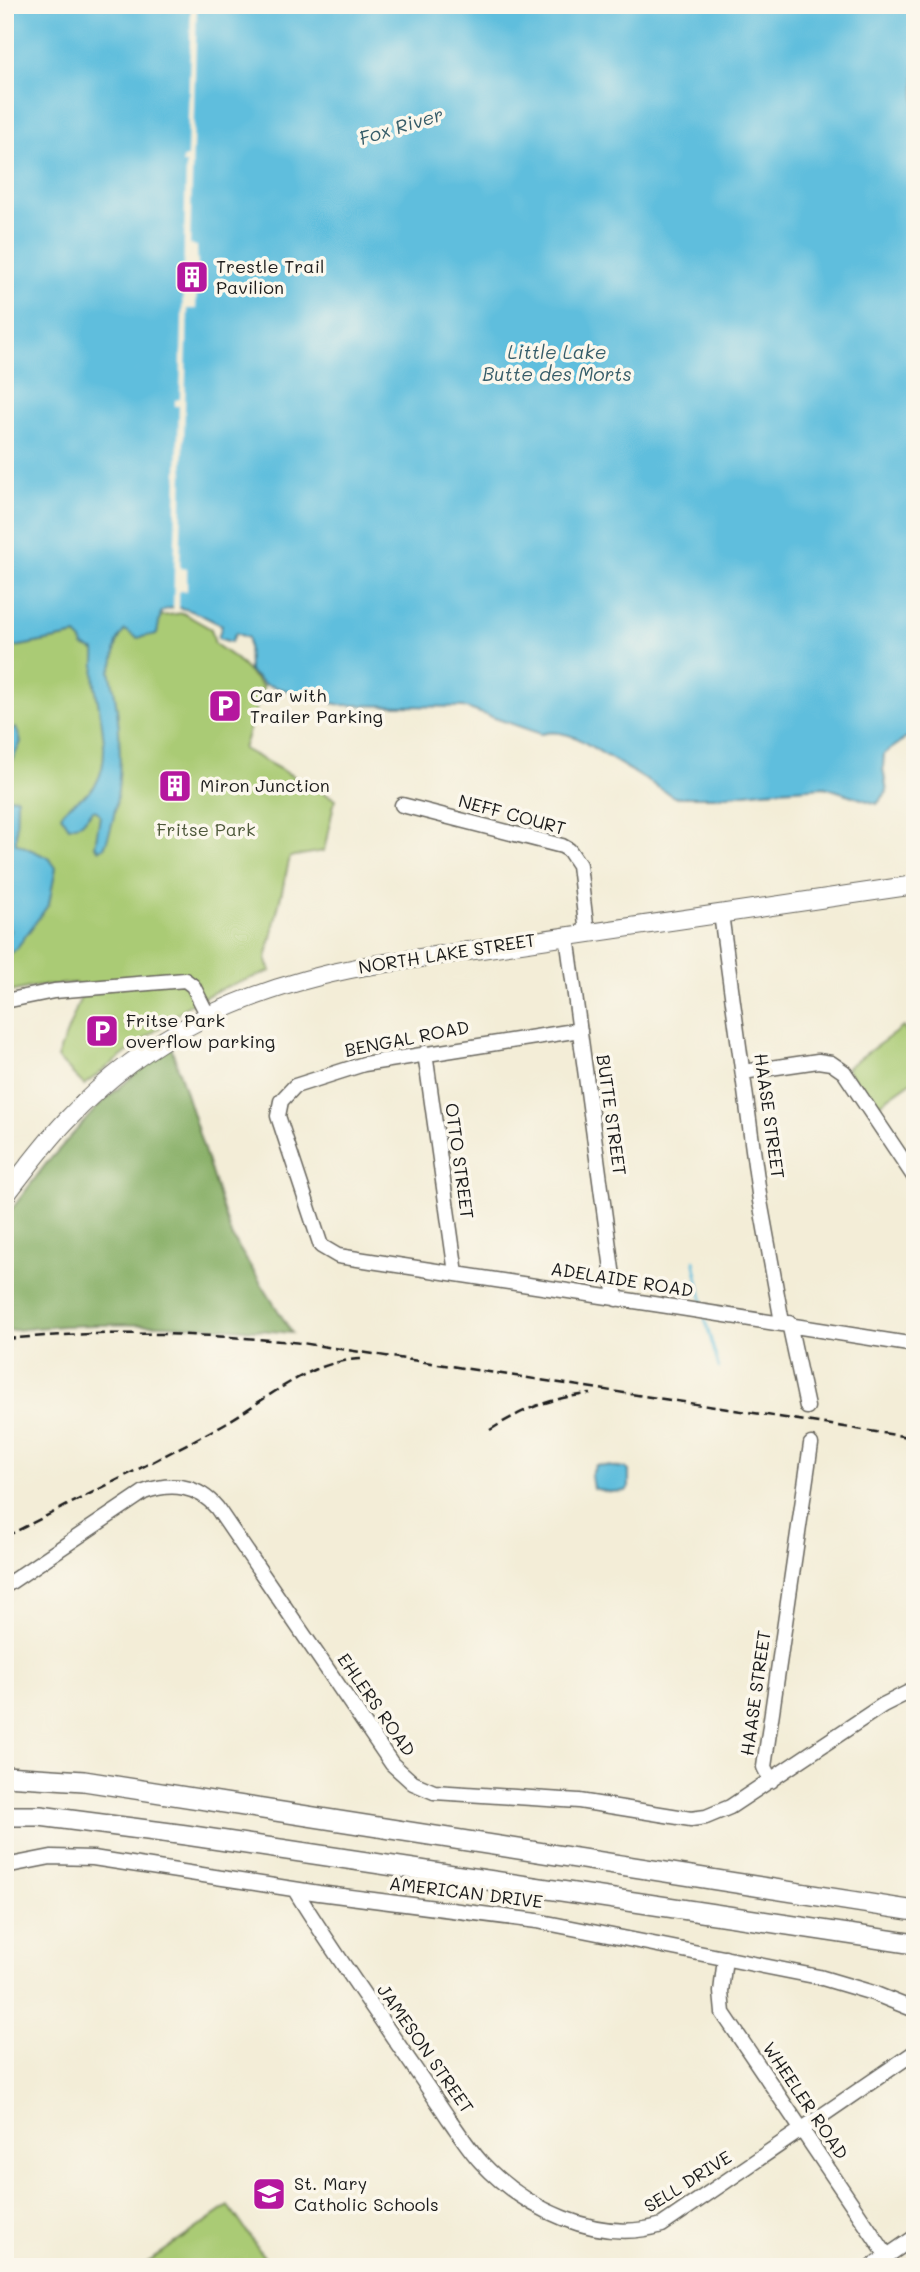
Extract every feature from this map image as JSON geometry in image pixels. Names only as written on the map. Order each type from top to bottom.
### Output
[{"type":"highway","points":[[5,1776],[84,1781],[915,1911]]},
{"type":"highway","points":[[5,1816],[40,1816],[186,1835],[915,1944]]},
{"type":"main road","name":"NORTH LAKE STREET","points":[[5,1196],[53,1135],[96,1092],[153,1047],[208,1016],[257,994],[317,976],[915,885]]},
{"type":"street","name":"NEFF COURT","points":[[402,805],[569,850],[579,865],[587,933]]},
{"type":"street","name":"HAASE STREET","points":[[721,914],[761,1201],[785,1323],[807,1406]]},
{"type":"street","name":"BUTTE STREET","points":[[566,936],[616,1299]]},
{"type":"street","points":[[5,1002],[54,991],[185,980],[193,986],[208,1016]]},
{"type":"street","name":"BENGAL ROAD","points":[[326,1250],[318,1240],[279,1123],[278,1109],[289,1090],[301,1083],[364,1064],[580,1030]]},
{"type":"street","name":"OTTO STREET","points":[[425,1053],[456,1273]]},
{"type":"street","points":[[743,1072],[818,1061],[837,1066],[844,1072],[915,1178]]},
{"type":"street","name":"ADELAIDE ROAD","points":[[326,1250],[338,1256],[915,1345]]},
{"type":"street","name":"HAASE STREET","points":[[771,1781],[764,1767],[811,1444]]},
{"type":"street","name":"EHLERS ROAD","points":[[5,1586],[138,1496],[155,1488],[180,1486],[204,1495],[217,1508],[389,1760],[404,1777],[424,1789],[457,1794],[579,1801],[691,1819],[720,1812],[883,1705],[915,1689]]},
{"type":"street","name":"AMERICAN DRIVE","points":[[5,1866],[51,1857],[93,1858],[295,1890],[537,1921],[838,1982],[915,2010]]},
{"type":"street","name":"JAMESON STREET","points":[[295,1890],[478,2160],[509,2188],[544,2210]]},
{"type":"street","name":"WHEELER ROAD","points":[[726,1958],[721,1992],[723,2014],[887,2256]]},
{"type":"street","name":"SELL DRIVE","points":[[544,2210],[574,2222],[604,2228],[636,2230],[655,2227],[674,2218],[915,2052]]},
{"type":"street","points":[[872,2267],[915,2237]]},
{"type":"green space","name":"Fritse Park","points":[[183,613],[211,629],[215,644],[236,659],[263,687],[243,749],[335,799],[324,851],[290,857],[266,959],[271,971],[218,990],[189,1005],[84,1085],[57,1058],[84,989],[75,983],[5,993],[5,649],[77,635],[124,621]]},
{"type":"green space","points":[[903,1027],[915,1042],[915,1079],[874,1108],[846,1068]]},
{"type":"green space","points":[[171,1046],[231,1235],[292,1333],[148,1324],[77,1325],[5,1331],[5,1218],[46,1164],[99,1105]]},
{"type":"green space","points":[[229,2206],[271,2267],[141,2267]]},
{"type":"water","name":"Little Lake Butte des Morts","points":[[5,5],[915,5],[915,732],[884,754],[887,792],[877,804],[825,787],[713,797],[674,797],[568,735],[541,734],[463,707],[340,705],[264,684],[249,671],[248,638],[236,633],[231,642],[218,638],[222,625],[192,611],[176,608],[161,612],[157,634],[137,638],[125,630],[117,643],[110,671],[118,714],[119,784],[116,807],[104,848],[99,850],[95,846],[100,816],[97,811],[93,810],[82,823],[69,827],[61,815],[97,782],[104,759],[103,734],[94,681],[95,651],[83,646],[76,635],[5,649]]},
{"type":"water","points":[[16,727],[21,742],[11,763],[5,764],[5,733]]},
{"type":"water","points":[[5,797],[17,798],[16,843],[49,858],[56,868],[49,904],[16,949],[5,957],[5,937],[10,932],[5,919]]},
{"type":"water","points":[[596,1465],[625,1468],[629,1471],[629,1487],[626,1491],[608,1492],[593,1488],[591,1476]]},
{"type":"pier","points":[[191,5],[197,5],[190,245],[197,246],[198,267],[196,309],[188,309],[180,568],[187,569],[187,591],[179,591],[179,610],[173,610],[179,406],[175,406],[175,400],[180,399],[186,164],[182,164],[183,158],[187,157]]},
{"type":"waterway","points":[[694,1260],[703,1303]]},
{"type":"waterway","points":[[705,1319],[719,1368]]},
{"type":"railway","points":[[5,1339],[80,1334],[154,1334],[302,1343],[915,1438]]},
{"type":"railway","points":[[5,1537],[215,1429],[304,1375],[342,1361],[363,1359]]},
{"type":"railway","points":[[490,1430],[538,1405],[591,1394]]},
{"type":"place","name":"Trestle Trail Pavilion","points":[[192,277]]},
{"type":"place","name":"Car with Trailer Parking","points":[[225,706]]},
{"type":"place","name":"Miron Junction","points":[[175,786]]},
{"type":"place","name":"Fritse Park overflow parking","points":[[102,1031]]},
{"type":"place","name":"St. Mary Catholic Schools","points":[[269,2194]]},
{"type":"water label","name":"Fox River","points":[[401,126]]}]
